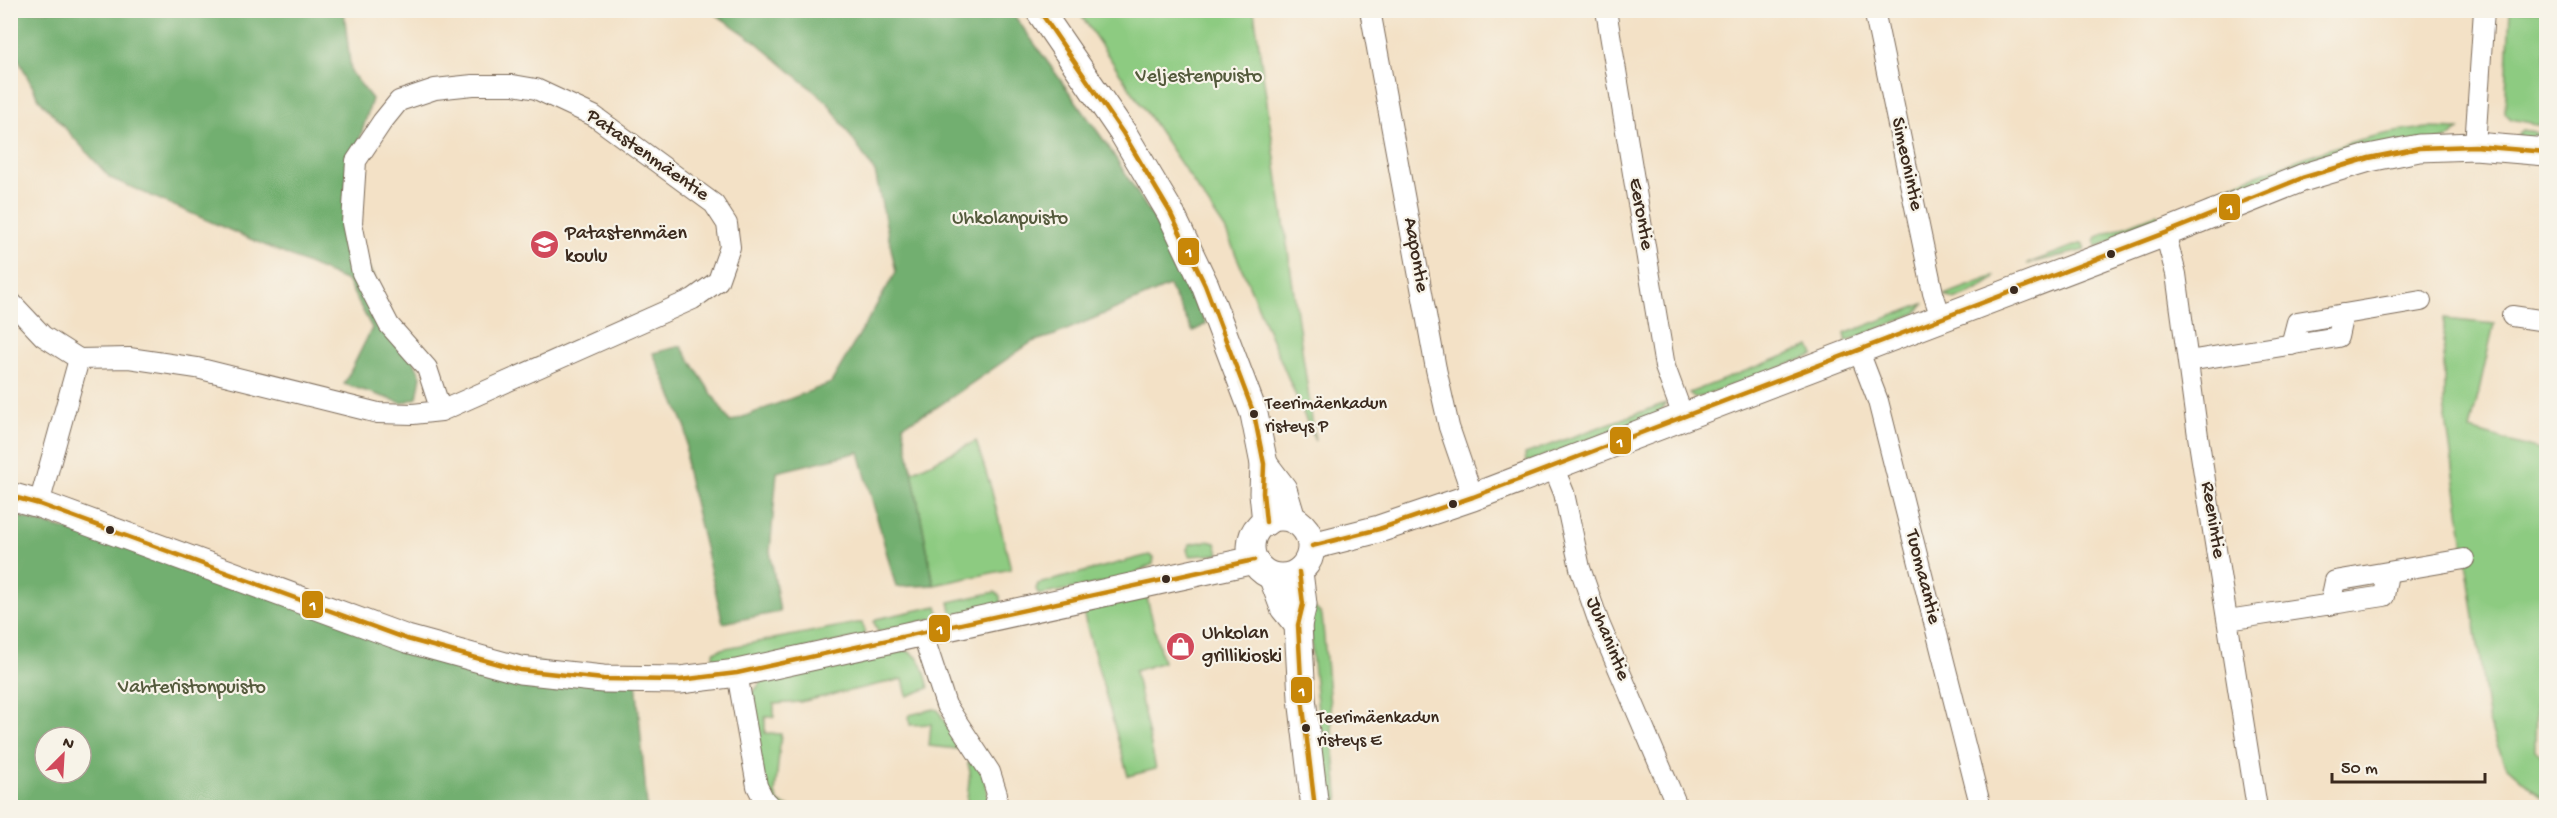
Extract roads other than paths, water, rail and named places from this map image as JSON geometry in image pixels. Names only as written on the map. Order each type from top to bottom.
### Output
[{"type":"street","points":[[10,496],[39,504],[407,639],[520,670],[603,679],[680,680],[737,672],[922,632],[1263,568],[1281,578],[1299,572],[1310,556],[1312,546],[1306,530],[1279,520],[1263,493],[1264,464],[1254,414],[1205,285],[1170,212],[1123,133],[1039,10]]},
{"type":"street","name":"Aapontie","points":[[1370,10],[1436,369],[1449,427],[1473,497]]},
{"type":"street","name":"Eerontie","points":[[1606,10],[1665,367],[1683,416]]},
{"type":"street","name":"Simeonintie","points":[[1874,10],[1933,293],[1941,318]]},
{"type":"street","points":[[2475,146],[2484,10]]},
{"type":"street","name":"Patastenmäentie","points":[[80,358],[129,358],[197,368],[378,413],[413,414],[441,411],[693,299],[718,280],[730,247],[727,224],[714,204],[594,116],[536,88],[473,84],[435,88],[399,101],[356,161],[352,223],[362,273],[389,325],[427,368],[441,411]]},
{"type":"street","points":[[1312,546],[1379,529],[1473,497],[2302,178],[2369,158],[2419,148],[2475,146],[2547,152]]},
{"type":"street","name":"Reenintie","points":[[2164,233],[2176,274],[2198,436],[2257,807]]},
{"type":"street","points":[[2188,361],[2291,345],[2297,322],[2421,301]]},
{"type":"street","points":[[10,302],[43,336],[80,358],[39,504]]},
{"type":"street","points":[[2512,316],[2547,321]]},
{"type":"street","name":"Tuomaantie","points":[[1858,349],[1878,400],[1981,807]]},
{"type":"street","name":"Juhanintie","points":[[1553,466],[1564,493],[1580,568],[1599,623],[1678,807]]},
{"type":"street","points":[[1279,520],[1253,536],[1251,546],[1284,608],[1298,625]]},
{"type":"street","points":[[2228,620],[2330,605],[2335,581],[2464,559]]},
{"type":"street","points":[[1299,572],[1304,604],[1298,625],[1302,698],[1315,807]]},
{"type":"street","points":[[922,632],[946,705],[990,772],[997,794],[993,807]]},
{"type":"street","points":[[737,672],[757,786],[764,800],[772,807]]},
{"type":"place","name":"Patastenmäen koulu","points":[[544,245]]},
{"type":"place","name":"Teerimäenkadun risteys P","points":[[1254,414]]},
{"type":"place","name":"Uhkolan grillikioski","points":[[1181,646]]},
{"type":"place","name":"Teerimäenkadun risteys E","points":[[1306,728]]},
{"type":"park label","name":"Veljestenpuisto","points":[[1199,77]]},
{"type":"park label","name":"Uhkolanpuisto","points":[[1010,219]]},
{"type":"park label","name":"Vahteristonpuisto","points":[[192,688]]}]
